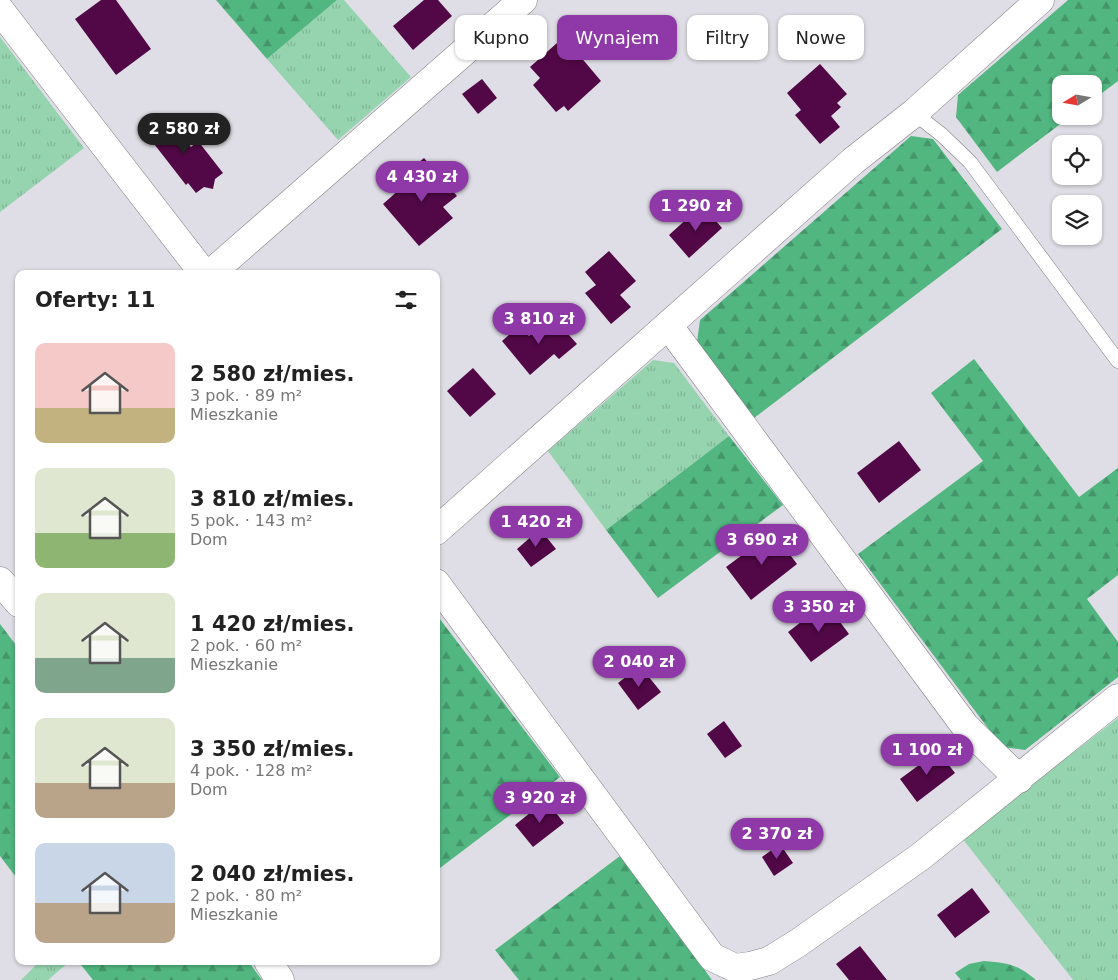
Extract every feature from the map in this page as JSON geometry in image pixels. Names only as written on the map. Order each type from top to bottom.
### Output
[{"type":"street","points":[[215,270],[523,0]]},
{"type":"street","points":[[440,527],[853,161],[914,113],[1040,0]]},
{"type":"street","points":[[0,10],[201,270]]},
{"type":"street","points":[[668,325],[965,726],[1019,779]]},
{"type":"street","points":[[0,581],[15,598]]},
{"type":"street","points":[[440,588],[712,957],[735,968],[769,961],[798,943],[920,857],[1118,698]]},
{"type":"street","points":[[271,965],[280,980]]},
{"type":"lane","points":[[914,113],[942,135],[970,162],[1118,361]]},
{"type":"green space","points":[[216,0],[337,0],[267,59]]},
{"type":"green space","points":[[337,0],[344,0],[411,77],[338,140],[267,59]]},
{"type":"green space","points":[[1068,0],[1118,0],[1118,81],[1102,93],[1102,75],[1052,75],[1052,125],[1059,125],[997,172],[956,117],[958,95]]},
{"type":"green space","points":[[0,37],[84,148],[0,212]]},
{"type":"green space","points":[[911,136],[933,139],[1002,229],[754,418],[697,342],[700,320]]},
{"type":"green space","points":[[974,359],[1079,497],[1118,468],[1118,575],[1087,599],[1118,642],[1118,677],[1025,750],[1002,747],[858,554],[983,461],[931,393]]},
{"type":"green space","points":[[653,360],[674,363],[729,436],[606,530],[548,451]]},
{"type":"green space","points":[[729,436],[783,505],[658,598],[606,530]]},
{"type":"green space","points":[[440,619],[560,777],[440,868]]},
{"type":"green space","points":[[0,624],[15,644],[15,876],[0,856]]},
{"type":"green space","points":[[1118,718],[1118,980],[1073,980],[962,838]]},
{"type":"green space","points":[[620,856],[712,980],[519,980],[495,950]]},
{"type":"green space","points":[[984,961],[1012,965],[1036,980],[961,980],[955,973],[969,964]]},
{"type":"green space","points":[[36,965],[65,965],[48,980],[21,980]]},
{"type":"green space","points":[[81,965],[251,965],[262,980],[93,980]]},
{"type":"building","points":[[101,0],[116,0],[151,49],[116,75],[75,19]]},
{"type":"building","points":[[424,0],[438,0],[452,16],[413,50],[393,26]]},
{"type":"building","points":[[557,43],[557,60],[583,60],[601,81],[568,111],[564,106],[556,112],[533,85],[540,78],[530,67],[538,60],[547,60],[547,52]]},
{"type":"building","points":[[820,64],[847,94],[837,103],[841,107],[831,116],[840,127],[820,144],[795,115],[801,110],[787,93]]},
{"type":"building","points":[[482,79],[497,98],[478,114],[462,94]]},
{"type":"building","points":[[165,114],[191,147],[198,141],[223,173],[215,179],[213,189],[204,187],[196,193],[188,183],[186,185],[144,131]]},
{"type":"building","points":[[424,158],[457,196],[443,207],[453,218],[419,246],[383,204],[409,181],[404,175]]},
{"type":"building","points":[[702,205],[722,228],[689,258],[669,235]]},
{"type":"building","points":[[609,251],[636,281],[620,295],[631,307],[611,324],[585,293],[596,285],[585,272]]},
{"type":"building","points":[[552,316],[577,344],[559,359],[554,354],[530,375],[502,341],[520,325],[529,336]]},
{"type":"building","points":[[473,368],[496,394],[470,417],[447,391]]},
{"type":"building","points":[[899,441],[921,470],[879,503],[857,473]]},
{"type":"building","points":[[540,529],[556,549],[531,567],[517,549]]},
{"type":"building","points":[[773,532],[797,564],[751,600],[726,567]]},
{"type":"building","points":[[826,603],[849,634],[811,662],[788,632]]},
{"type":"building","points":[[640,666],[661,692],[638,710],[618,683]]},
{"type":"building","points":[[724,721],[742,746],[725,758],[707,734]]},
{"type":"building","points":[[938,751],[955,773],[917,802],[900,779]]},
{"type":"building","points":[[546,800],[564,823],[533,847],[515,825]]},
{"type":"building","points":[[780,844],[793,863],[774,876],[762,857]]},
{"type":"building","points":[[972,888],[990,912],[955,938],[937,915]]},
{"type":"building","points":[[860,946],[887,980],[849,980],[836,964]]}]
